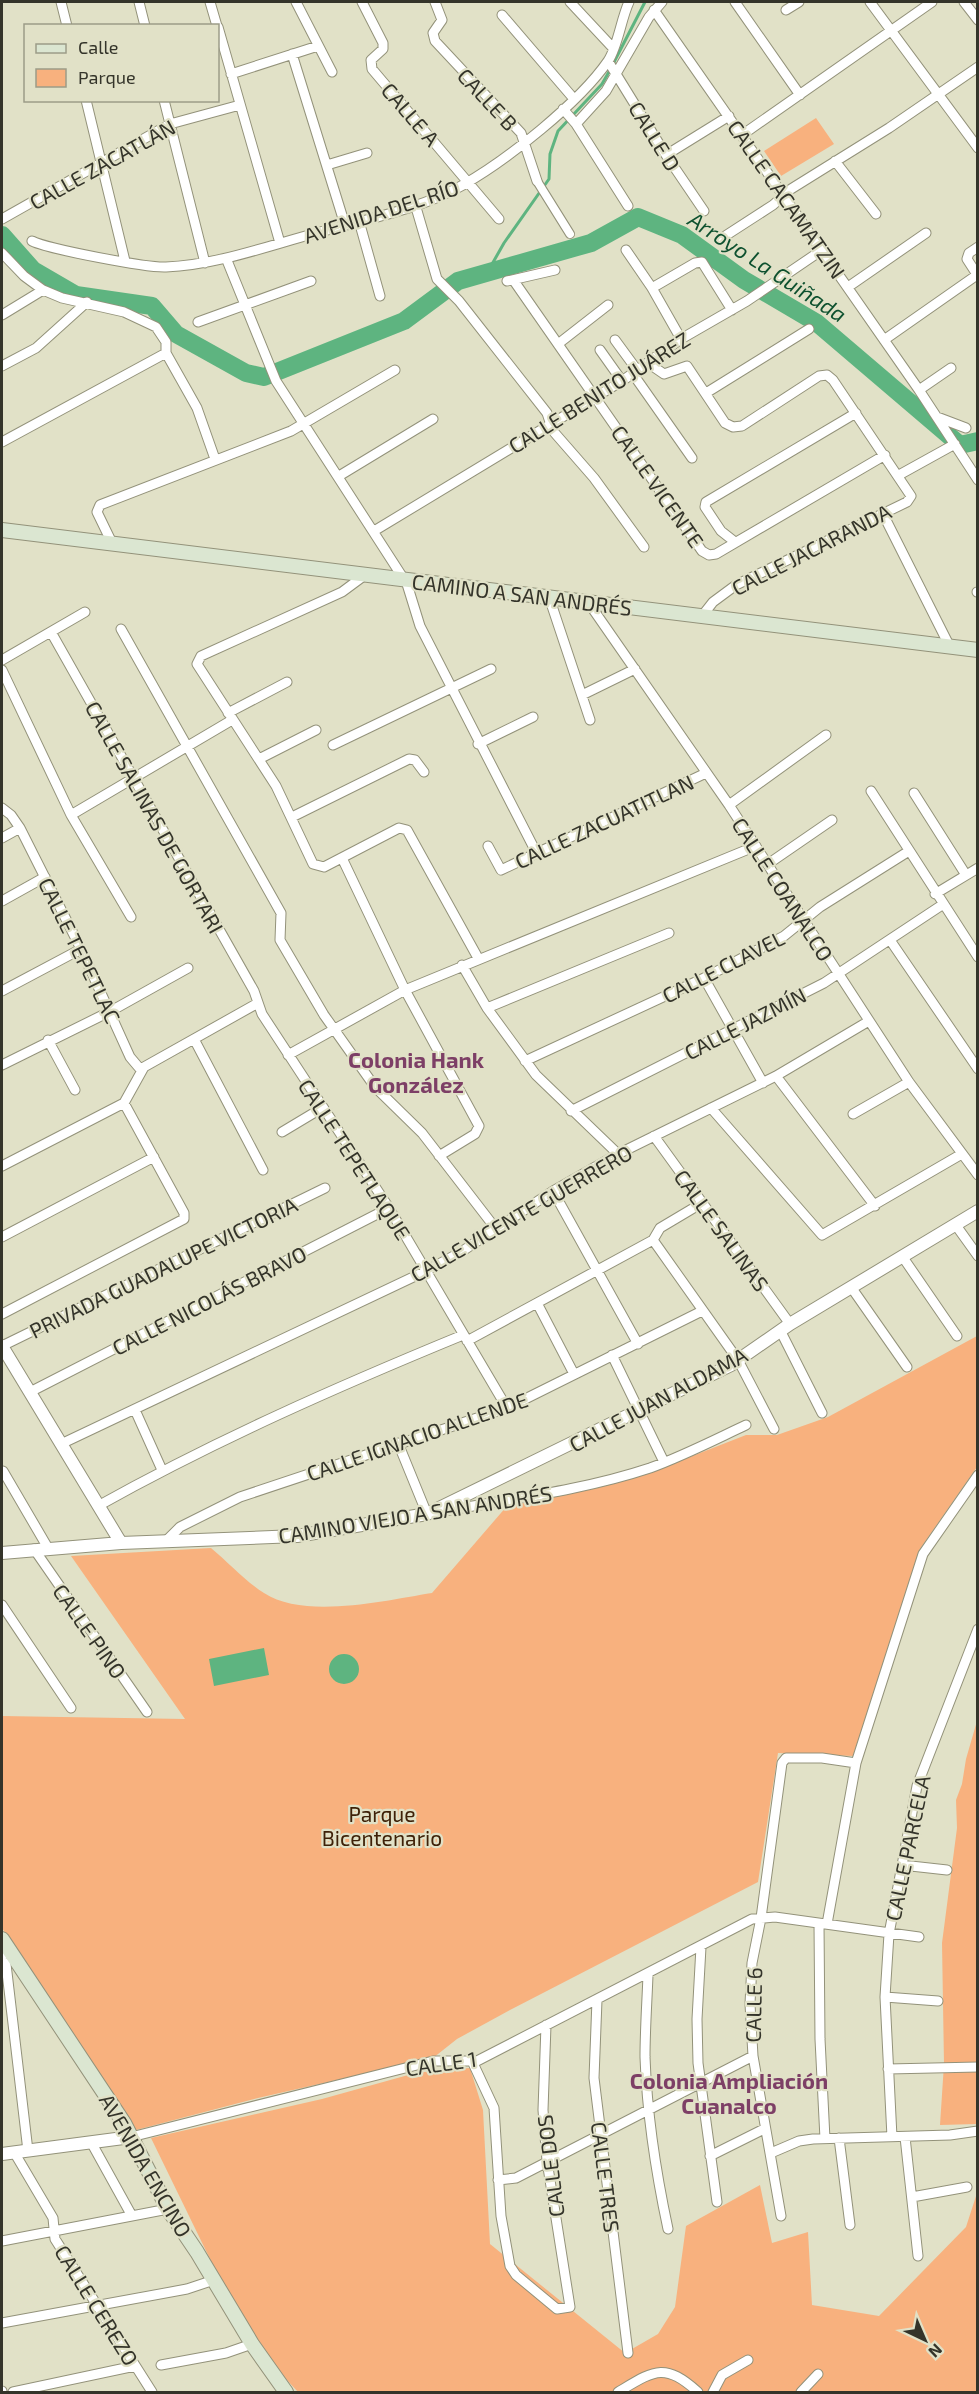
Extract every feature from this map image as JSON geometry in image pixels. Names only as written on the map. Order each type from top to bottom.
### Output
[{"type":"main road","name":"CAMINO A SAN ANDRÉS","points":[[2,530],[978,650]]},
{"type":"main road","name":"AVENIDA ENCINO","points":[[2,1939],[5,1954],[131,2137],[168,2209],[252,2344],[286,2392]]},
{"type":"street","points":[[61,2],[66,24]]},
{"type":"street","points":[[139,2],[144,24]]},
{"type":"street","points":[[210,2],[216,24]]},
{"type":"street","points":[[296,2],[332,72]]},
{"type":"street","name":"CALLE A","points":[[362,2],[383,43],[383,50],[372,58],[371,66],[499,219]]},
{"type":"street","name":"CALLE B","points":[[435,2],[442,20],[432,33],[435,41],[521,133],[537,181],[570,234]]},
{"type":"street","points":[[570,2],[613,48]]},
{"type":"street","name":"AVENIDA DEL RÍO","points":[[32,241],[162,268],[226,258],[415,204],[469,182],[565,112],[574,99],[612,67],[613,48],[629,2]]},
{"type":"street","points":[[576,123],[597,103],[612,67],[662,2]]},
{"type":"street","points":[[735,2],[800,95]]},
{"type":"street","points":[[786,10],[799,2]]},
{"type":"street","points":[[870,2],[978,148]]},
{"type":"street","points":[[742,135],[932,2]]},
{"type":"street","points":[[964,2],[978,20]]},
{"type":"street","name":"CALLE CACAMATZIN","points":[[654,10],[939,419],[978,480]]},
{"type":"street","points":[[502,15],[574,99]]},
{"type":"street","points":[[219,33],[280,243]]},
{"type":"street","points":[[231,74],[318,46]]},
{"type":"street","points":[[292,54],[345,225]]},
{"type":"street","name":"CALLE D","points":[[612,67],[666,155],[704,211]]},
{"type":"street","points":[[722,238],[978,67]]},
{"type":"street","points":[[86,102],[125,261]]},
{"type":"street","points":[[164,102],[205,263]]},
{"type":"street","name":"CALLE ZACATLÁN","points":[[2,219],[170,124],[240,105]]},
{"type":"street","points":[[565,112],[576,123],[628,206]]},
{"type":"street","points":[[666,155],[729,116]]},
{"type":"street","points":[[327,165],[367,153]]},
{"type":"street","points":[[835,161],[876,214]]},
{"type":"street","points":[[415,204],[437,279],[457,299],[547,413],[553,431],[594,478],[644,547]]},
{"type":"street","points":[[358,221],[380,296]]},
{"type":"street","points":[[848,287],[926,233]]},
{"type":"street","points":[[884,340],[977,275],[968,262],[967,256],[978,247]]},
{"type":"street","points":[[626,250],[652,288],[681,339]]},
{"type":"street","name":"CALLE BENITO JUÁREZ","points":[[374,531],[622,381],[681,339],[755,297],[822,250]]},
{"type":"street","points":[[2,252],[24,276],[43,290],[124,312],[151,323],[166,342],[166,353],[197,408],[215,459]]},
{"type":"street","points":[[226,258],[276,381],[404,579],[410,590],[420,626],[478,744],[536,852]]},
{"type":"street","points":[[652,288],[694,262],[702,262],[732,310]]},
{"type":"street","points":[[555,270],[511,281],[595,397]]},
{"type":"street","points":[[198,322],[246,307],[311,281]]},
{"type":"street","points":[[2,315],[43,290]]},
{"type":"street","points":[[2,366],[36,348],[87,302]]},
{"type":"street","points":[[558,344],[608,305]]},
{"type":"street","points":[[706,393],[809,329]]},
{"type":"street","points":[[615,340],[692,458]]},
{"type":"street","points":[[600,350],[622,381]]},
{"type":"street","points":[[2,442],[166,353]]},
{"type":"street","points":[[648,363],[664,374],[687,366],[725,423],[733,427],[742,426],[819,376],[827,375],[833,380],[899,475]]},
{"type":"street","points":[[919,390],[951,368]]},
{"type":"street","points":[[112,543],[98,508],[106,501],[303,425],[396,370]]},
{"type":"street","name":"CALLE VICENTE","points":[[595,397],[702,551],[713,555],[885,455]]},
{"type":"street","points":[[735,542],[721,531],[705,507],[706,502],[856,413]]},
{"type":"street","points":[[339,476],[433,419]]},
{"type":"street","points":[[939,419],[966,428]]},
{"type":"street","name":"CALLE JACARANDA","points":[[702,616],[713,602],[736,585],[883,514],[910,498],[899,475],[954,443]]},
{"type":"street","points":[[968,465],[978,459]]},
{"type":"street","points":[[883,514],[950,647]]},
{"type":"street","points":[[365,574],[342,592],[201,656],[197,661],[198,668],[259,759],[292,817],[316,866],[324,867],[399,828],[407,830],[478,958]]},
{"type":"street","points":[[549,597],[590,720]]},
{"type":"street","name":"CALLE COANALCO","points":[[588,602],[729,805],[909,1082],[960,1155],[978,1175]]},
{"type":"street","points":[[3,656],[85,612]]},
{"type":"street","points":[[122,629],[187,749],[281,913],[280,940],[333,1028],[385,1100],[410,1120],[496,1229]]},
{"type":"street","name":"CALLE SALINAS DE GORTARI","points":[[51,632],[258,1003]]},
{"type":"street","points":[[333,745],[490,669]]},
{"type":"street","points":[[582,695],[635,669]]},
{"type":"street","points":[[2,670],[71,815],[131,917]]},
{"type":"street","points":[[71,815],[187,749],[230,717],[287,682]]},
{"type":"street","points":[[478,744],[532,717]]},
{"type":"street","points":[[259,759],[316,730]]},
{"type":"street","points":[[729,805],[826,735]]},
{"type":"street","points":[[292,817],[409,759],[415,760],[424,772]]},
{"type":"street","name":"CALLE ZACUATITLAN","points":[[488,846],[501,870],[706,773]]},
{"type":"street","points":[[872,791],[942,905],[978,957]]},
{"type":"street","points":[[914,793],[966,875]]},
{"type":"street","name":"CALLE TEPETLAC","points":[[2,808],[11,815],[20,828],[111,1011],[130,1057],[141,1070]]},
{"type":"street","points":[[768,864],[832,820]]},
{"type":"street","points":[[2,838],[20,828]]},
{"type":"street","points":[[288,1055],[405,990],[478,958],[756,846]]},
{"type":"street","name":"CALLE CLAVEL","points":[[525,1061],[704,978],[784,936],[820,907],[909,851]]},
{"type":"street","points":[[342,858],[405,990],[479,1126],[475,1134],[439,1156]]},
{"type":"street","points":[[935,894],[978,868]]},
{"type":"street","points":[[2,901],[45,877]]},
{"type":"street","name":"CALLE JAZMÍN","points":[[571,1110],[734,1030],[837,974],[942,905]]},
{"type":"street","points":[[487,1008],[669,933]]},
{"type":"street","points":[[890,940],[978,1069]]},
{"type":"street","points":[[2,991],[81,949]]},
{"type":"street","points":[[462,965],[487,1008],[546,1087],[618,1154]]},
{"type":"street","points":[[2,1065],[48,1040],[111,1011],[188,968]]},
{"type":"street","points":[[704,978],[763,1083]]},
{"type":"street","points":[[2,1166],[124,1103],[141,1070],[258,1003]]},
{"type":"street","name":"CALLE TEPETLAQUE","points":[[258,1003],[288,1055],[389,1208],[507,1408]]},
{"type":"street","name":"CALLE VICENTE GUERRERO","points":[[61,1444],[426,1271],[553,1191],[618,1154],[763,1083],[869,1021]]},
{"type":"street","points":[[194,1039],[263,1170]]},
{"type":"street","points":[[48,1040],[75,1090]]},
{"type":"street","points":[[776,1076],[875,1206]]},
{"type":"street","points":[[853,1114],[909,1082]]},
{"type":"street","points":[[2,1314],[184,1219],[184,1213],[124,1103]]},
{"type":"street","points":[[282,1132],[322,1107]]},
{"type":"street","points":[[711,1108],[822,1235],[960,1155]]},
{"type":"street","name":"CALLE SALINAS","points":[[654,1136],[785,1327],[822,1413]]},
{"type":"street","points":[[2,1237],[154,1157]]},
{"type":"street","name":"PRIVADA GUADALUPE VICTORIA","points":[[2,1346],[325,1188]]},
{"type":"street","points":[[553,1191],[638,1344]]},
{"type":"street","points":[[98,1506],[162,1470],[338,1387],[465,1338],[537,1304],[653,1240],[660,1228],[702,1203]]},
{"type":"street","name":"CALLE NICOLÁS BRAVO","points":[[30,1392],[389,1208]]},
{"type":"street","name":"CALLE JUAN ALDAMA","points":[[427,1514],[738,1360],[785,1327],[978,1211]]},
{"type":"street","points":[[956,1224],[978,1256]]},
{"type":"street","points":[[653,1240],[738,1360],[774,1429]]},
{"type":"street","points":[[902,1256],[957,1336]]},
{"type":"street","points":[[852,1287],[907,1367]]},
{"type":"street","points":[[537,1304],[574,1374]]},
{"type":"street","name":"CALLE IGNACIO ALLENDE","points":[[165,1542],[180,1527],[240,1497],[507,1408],[702,1311]]},
{"type":"street","points":[[2,1346],[121,1543]]},
{"type":"street","points":[[612,1355],[664,1462]]},
{"type":"street","points":[[135,1410],[162,1470]]},
{"type":"street","name":"CAMINO VIEJO A SAN ANDRÉS","points":[[2,1552],[121,1543],[297,1536],[427,1514],[590,1485],[664,1462],[746,1425]]},
{"type":"street","points":[[398,1443],[427,1514]]},
{"type":"street","points":[[3,1471],[48,1548]]},
{"type":"street","points":[[825,2139],[820,2039],[823,1924],[856,1763],[923,1554],[978,1475]]},
{"type":"street","name":"CALLE PINO","points":[[34,1549],[147,1712]]},
{"type":"street","points":[[2,1605],[71,1708]]},
{"type":"street","name":"CALLE PARCELA","points":[[892,2137],[885,1998],[889,1934],[894,1921],[917,1786],[978,1629]]},
{"type":"street","name":"CALLE 6","points":[[781,2216],[753,2056],[750,2004],[752,1963],[761,1918],[783,1759],[822,1758],[856,1763]]},
{"type":"street","points":[[902,1864],[947,1870]]},
{"type":"street","points":[[761,1918],[919,1937]]},
{"type":"street","name":"CALLE 1","points":[[131,2137],[439,2059],[472,2061],[648,1975],[744,1922],[761,1918]]},
{"type":"street","points":[[701,1947],[697,2019],[700,2083],[717,2202]]},
{"type":"street","points":[[5,1954],[28,2151]]},
{"type":"street","points":[[648,1975],[645,2055],[648,2108],[656,2172],[668,2229]]},
{"type":"street","points":[[885,1998],[938,2001]]},
{"type":"street","name":"CALLE TRES","points":[[597,2000],[594,2078],[628,2353]]},
{"type":"street","name":"CALLE DOS","points":[[498,2180],[501,2216],[513,2271],[557,2309],[570,2307],[547,2161],[543,2110],[546,2025]]},
{"type":"street","points":[[472,2061],[494,2108],[498,2180],[516,2178],[648,2108],[753,2056]]},
{"type":"street","points":[[888,2069],[978,2067]]},
{"type":"street","points":[[710,2157],[764,2128]]},
{"type":"street","points":[[771,2153],[799,2141],[905,2137],[978,2131]]},
{"type":"street","points":[[8,2153],[131,2137]]},
{"type":"street","points":[[905,2137],[918,2256]]},
{"type":"street","points":[[839,2139],[850,2225]]},
{"type":"street","points":[[91,2142],[132,2216]]},
{"type":"street","name":"CALLE CEREZO","points":[[8,2153],[52,2218],[55,2239],[152,2392]]},
{"type":"street","points":[[912,2197],[967,2187]]},
{"type":"street","points":[[2,2241],[168,2209]]},
{"type":"street","points":[[2,2323],[187,2289],[214,2280]]},
{"type":"street","points":[[161,2365],[226,2354],[252,2344]]},
{"type":"street","points":[[713,2392],[722,2375],[748,2360]]},
{"type":"street","points":[[13,2392],[135,2366]]},
{"type":"street","points":[[618,2392],[647,2375],[663,2371],[679,2376],[698,2392]]},
{"type":"street","points":[[801,2392],[818,2374]]},
{"type":"green space","points":[[816,118],[834,144],[781,176],[764,151]]},
{"type":"green space","name":"Parque Bicentenario","points":[[977,1336],[977,1467],[920,1549],[853,1756],[778,1753],[758,1882],[510,2010],[457,2039],[433,2058],[258,2098],[136,2130],[2,1928],[2,1716],[185,1719],[71,1556],[211,1548],[264,1593],[281,1601],[301,1605],[346,1606],[432,1593],[513,1499],[654,1471],[746,1435],[777,1435],[828,1417]]},
{"type":"green space","points":[[977,1721],[977,2124],[940,2125],[944,2064],[942,1943],[957,1828],[956,1800]]},
{"type":"green space","points":[[470,2068],[483,2110],[490,2244],[625,2353],[658,2334],[675,2307],[686,2226],[760,2185],[772,2243],[808,2232],[812,2305],[879,2316],[966,2227],[977,2193],[977,2392],[298,2392],[249,2339],[151,2138],[322,2099],[419,2072]]},
{"type":"shaded area","points":[[264,1648],[269,1675],[214,1686],[209,1659]]},
{"type":"shaded area","points":[[344,1654],[350,1655],[358,1663],[358,1675],[350,1683],[344,1684],[338,1683],[330,1675],[329,1669],[330,1663],[338,1655]]},
{"type":"waterway","points":[[613,64],[645,2]]},
{"type":"waterway","points":[[487,273],[504,243],[549,179],[550,154],[558,131],[602,84],[610,70]]},
{"type":"waterway","name":"Arroyo La Guiñada","points":[[2,235],[33,270],[76,295],[152,306],[176,334],[246,373],[264,377],[404,321],[458,281],[591,243],[638,217],[682,235],[744,280],[817,323],[960,445],[978,441]]},
{"type":"district","name":"Colonia Hank González","points":[[416,1072]]},
{"type":"district","name":"Colonia Ampliación Cuanalco","points":[[729,2092]]}]
